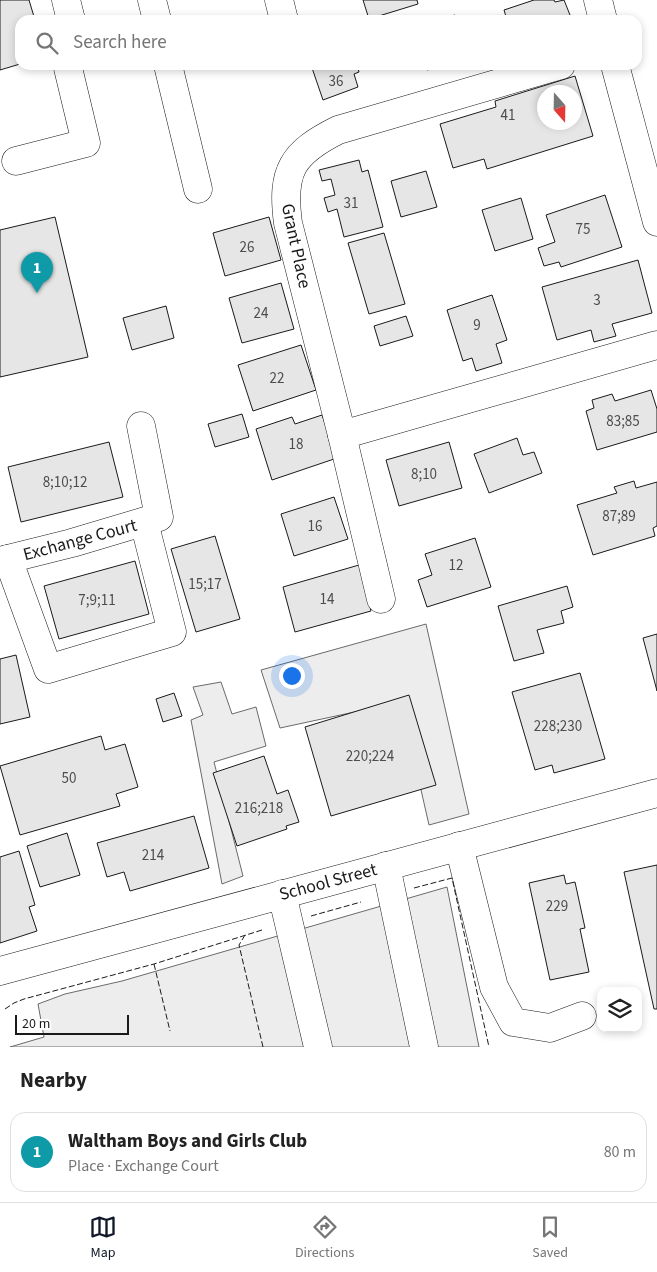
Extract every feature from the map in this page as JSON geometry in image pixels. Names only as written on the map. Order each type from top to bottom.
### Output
[{"type":"street","points":[[66,0],[69,15]]},
{"type":"street","points":[[152,0],[156,15]]},
{"type":"street","points":[[280,0],[283,15]]},
{"type":"street","points":[[598,0],[602,15]]},
{"type":"street","points":[[16,160],[86,143],[68,70]]},
{"type":"street","points":[[169,70],[198,190]]},
{"type":"street","name":"Grant Place","points":[[381,599],[342,435],[288,223],[285,198],[288,175],[300,156],[316,141],[338,130],[545,70]]},
{"type":"street","points":[[616,70],[657,222]]},
{"type":"street","points":[[342,435],[657,345]]},
{"type":"street","points":[[4,560],[48,669],[172,632],[152,519],[141,426]]},
{"type":"street","name":"Exchange Court","points":[[4,560],[72,543],[152,519]]},
{"type":"street","name":"School Street","points":[[0,971],[657,793]]},
{"type":"street","points":[[459,846],[494,987],[513,1022],[550,1028],[582,1016]]},
{"type":"street","points":[[386,866],[424,1047]]},
{"type":"street","points":[[282,894],[318,1047]]},
{"type":"shaded area","points":[[426,624],[469,814],[429,825],[401,702],[280,728],[261,670]]},
{"type":"shaded area","points":[[221,682],[232,714],[256,707],[266,746],[214,762],[243,876],[222,884],[191,720],[203,715],[193,687]]},
{"type":"shaded area","points":[[447,887],[479,1047],[10,1047],[44,1037],[38,1004],[65,994],[122,981]]},
{"type":"building","points":[[0,0],[29,0],[34,15],[15,15],[15,66],[0,70]]},
{"type":"building","points":[[363,0],[417,0],[418,4],[382,15],[368,15]]},
{"type":"building","points":[[534,0],[554,0],[555,2],[564,0],[570,15],[506,15],[504,10]]},
{"type":"building","points":[[313,70],[358,70],[359,72],[354,74],[358,87],[323,100]]},
{"type":"building","points":[[575,76],[578,85],[546,85]]},
{"type":"building","points":[[537,88],[537,130],[582,130],[582,99],[593,136],[487,169],[484,159],[453,168],[440,124],[496,107],[495,101]]},
{"type":"building","points":[[359,160],[362,172],[368,170],[383,227],[344,237],[337,209],[328,212],[324,198],[335,195],[331,179],[322,181],[319,170]]},
{"type":"building","points":[[426,171],[437,207],[401,217],[391,181]]},
{"type":"building","points":[[605,195],[622,247],[561,267],[559,262],[544,266],[538,248],[555,242],[546,215]]},
{"type":"building","points":[[521,198],[533,239],[495,251],[482,210]]},
{"type":"building","points":[[55,217],[88,357],[0,377],[0,230]]},
{"type":"building","points":[[269,217],[281,260],[225,276],[213,233]]},
{"type":"building","points":[[384,233],[405,304],[369,314],[348,243]]},
{"type":"building","points":[[638,260],[652,313],[612,324],[616,336],[594,342],[591,330],[557,340],[542,287]]},
{"type":"building","points":[[281,283],[294,329],[242,343],[229,298]]},
{"type":"building","points":[[492,295],[507,340],[496,344],[502,363],[476,371],[472,358],[463,361],[447,310]]},
{"type":"building","points":[[166,306],[174,338],[132,350],[123,318]]},
{"type":"building","points":[[406,316],[413,336],[380,346],[374,326]]},
{"type":"building","points":[[301,345],[316,390],[253,411],[238,365]]},
{"type":"building","points":[[651,390],[657,409],[657,432],[597,450],[586,411],[594,408],[592,400],[612,394],[615,401]]},
{"type":"building","points":[[242,414],[249,437],[215,447],[208,424]]},
{"type":"building","points":[[322,415],[337,458],[272,480],[256,429],[292,417],[295,424]]},
{"type":"building","points":[[517,438],[523,455],[534,452],[542,473],[489,493],[474,454]]},
{"type":"building","points":[[109,442],[123,497],[21,522],[8,467]]},
{"type":"building","points":[[449,442],[462,488],[399,506],[386,460]]},
{"type":"building","points":[[634,481],[636,488],[657,482],[657,526],[653,528],[655,536],[593,555],[577,505],[617,493],[614,487]]},
{"type":"building","points":[[334,497],[348,539],[294,556],[281,514]]},
{"type":"building","points":[[215,536],[240,619],[196,632],[171,549]]},
{"type":"building","points":[[475,538],[491,587],[427,607],[418,580],[432,575],[425,554]]},
{"type":"building","points":[[135,561],[149,614],[59,639],[44,586]]},
{"type":"building","points":[[359,565],[371,611],[295,632],[283,587]]},
{"type":"building","points":[[567,586],[573,607],[561,611],[564,623],[537,630],[544,653],[514,661],[498,606]]},
{"type":"building","points":[[657,634],[657,691],[643,638]]},
{"type":"building","points":[[16,655],[30,717],[0,724],[0,659]]},
{"type":"building","points":[[580,673],[605,759],[554,773],[552,765],[535,770],[512,692]]},
{"type":"building","points":[[174,693],[182,716],[163,722],[156,699]]},
{"type":"building","points":[[409,695],[436,785],[331,816],[305,727]]},
{"type":"building","points":[[101,736],[105,750],[125,744],[138,787],[116,794],[120,806],[20,835],[0,766]]},
{"type":"building","points":[[264,756],[277,794],[288,790],[299,822],[286,826],[287,829],[237,846],[213,773]]},
{"type":"building","points":[[194,816],[209,868],[130,891],[124,872],[107,877],[97,843]]},
{"type":"building","points":[[67,833],[80,875],[40,887],[27,846]]},
{"type":"building","points":[[19,851],[35,905],[29,907],[37,931],[0,943],[0,857]]},
{"type":"building","points":[[657,865],[657,1009],[654,1009],[624,872]]},
{"type":"building","points":[[564,875],[566,884],[575,882],[585,928],[580,929],[589,972],[550,980],[529,883]]},
{"type":"fence","points":[[414,888],[452,878],[489,1047]]},
{"type":"fence","points":[[311,916],[361,902]]},
{"type":"fence","points":[[5,1009],[24,999],[154,964],[262,930]]},
{"type":"fence","points":[[245,935],[239,945],[263,1047]]},
{"type":"fence","points":[[154,964],[170,1031]]},
{"type":"place","name":"Waltham Boys and Girls Club","points":[[37,293]]}]
